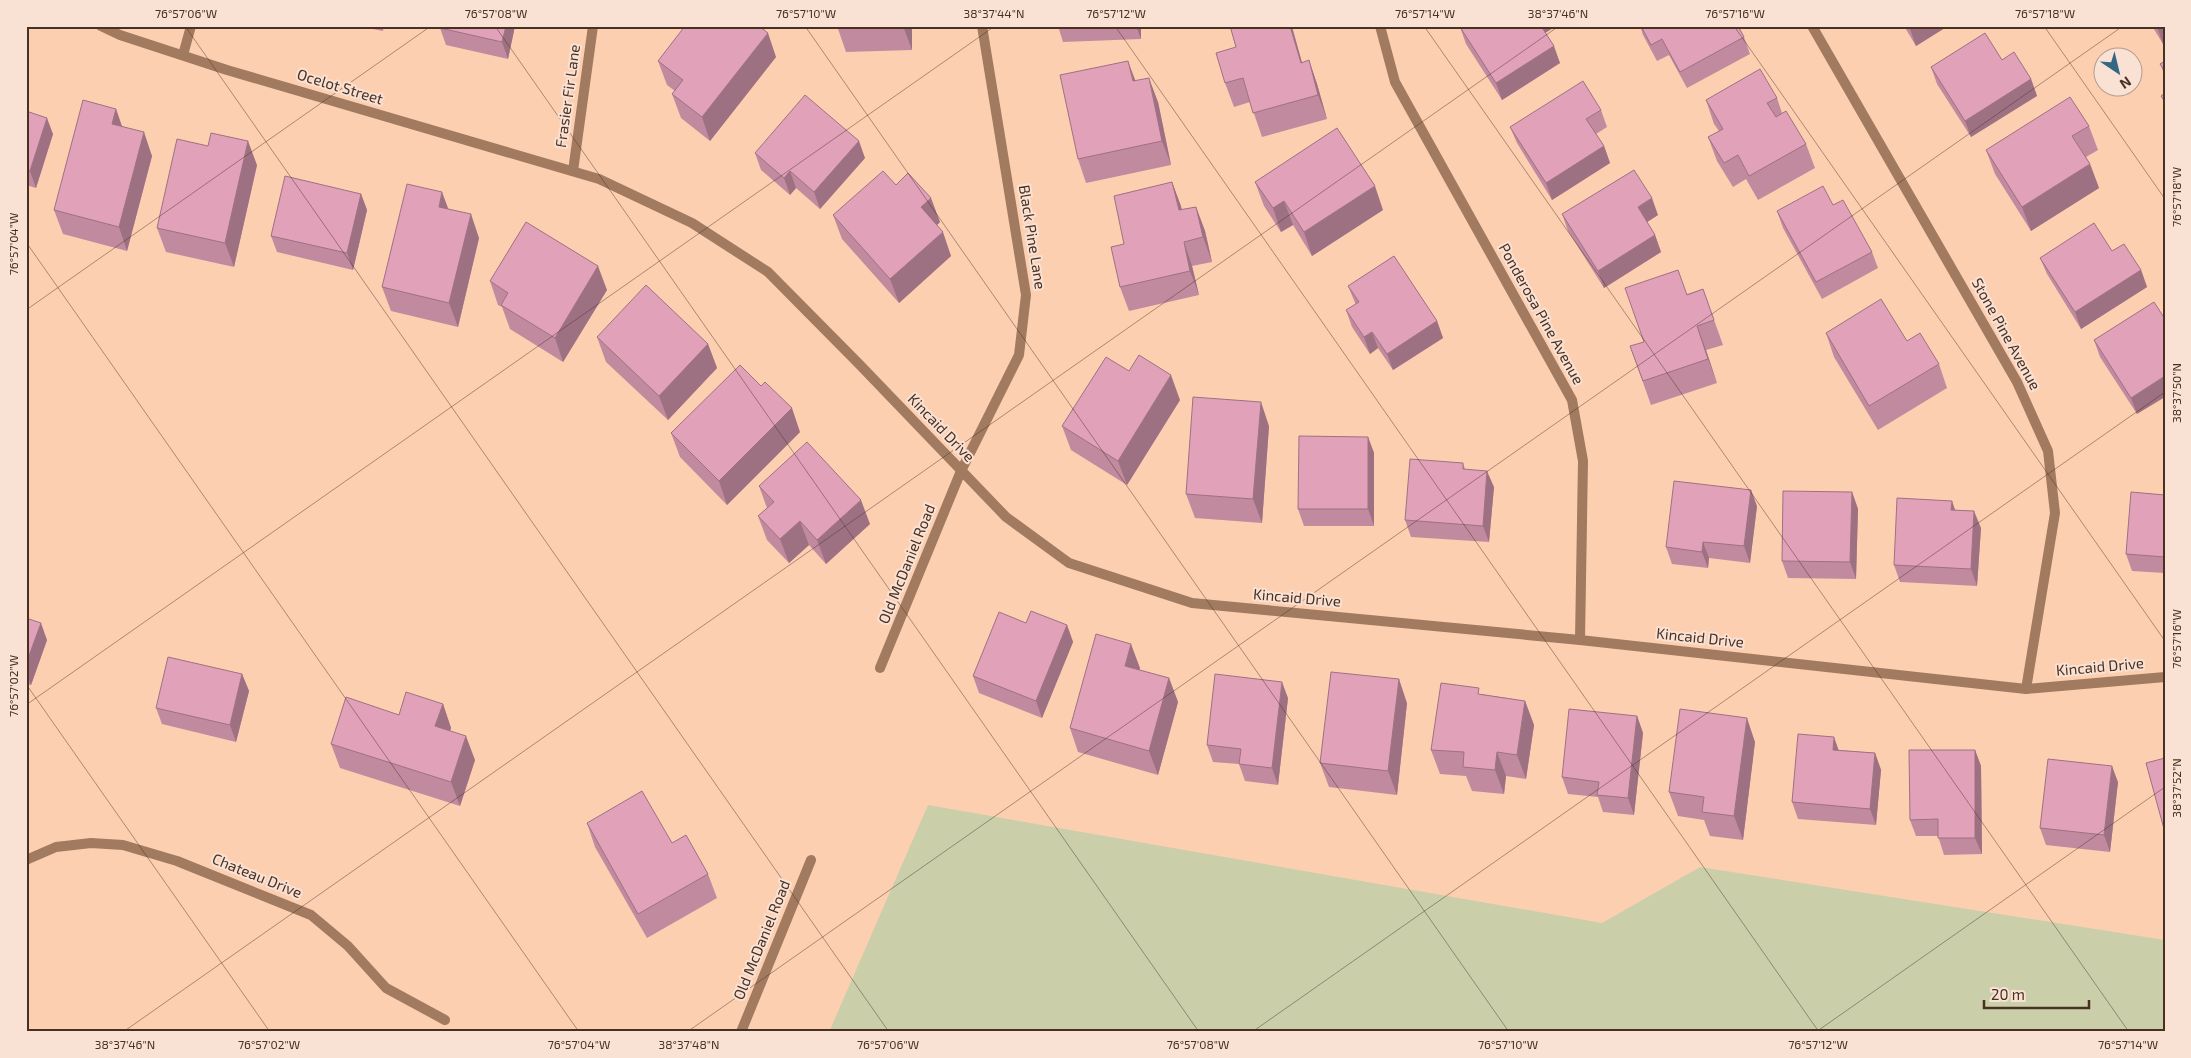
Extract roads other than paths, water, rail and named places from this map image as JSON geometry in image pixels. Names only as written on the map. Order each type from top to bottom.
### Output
[{"type":"street","name":"Ocelot Street","points":[[101,26],[120,35],[183,55],[573,171]]},
{"type":"street","points":[[183,55],[191,26]]},
{"type":"street","name":"Frasier Fir Lane","points":[[573,171],[592,26]]},
{"type":"street","name":"Black Pine Lane","points":[[961,471],[1019,355],[1026,295],[982,26]]},
{"type":"street","name":"Ponderosa Pine Avenue","points":[[1380,26],[1395,82],[1572,400],[1583,461],[1580,640]]},
{"type":"street","name":"Stone Pine Avenue","points":[[1812,26],[2017,382],[2048,451],[2055,514],[2026,689]]},
{"type":"street","name":"Kincaid Drive","points":[[573,171],[599,179],[692,223],[768,272],[1006,518],[1069,563],[1192,603],[1580,640],[2026,689],[2165,677]]},
{"type":"street","name":"Old McDaniel Road","points":[[880,668],[961,471]]},
{"type":"street","name":"Chateau Drive","points":[[26,860],[56,847],[90,843],[123,845],[177,861],[310,915],[348,946],[386,988],[445,1020]]},
{"type":"street","name":"Old McDaniel Road","points":[[741,1032],[811,860]]}]
